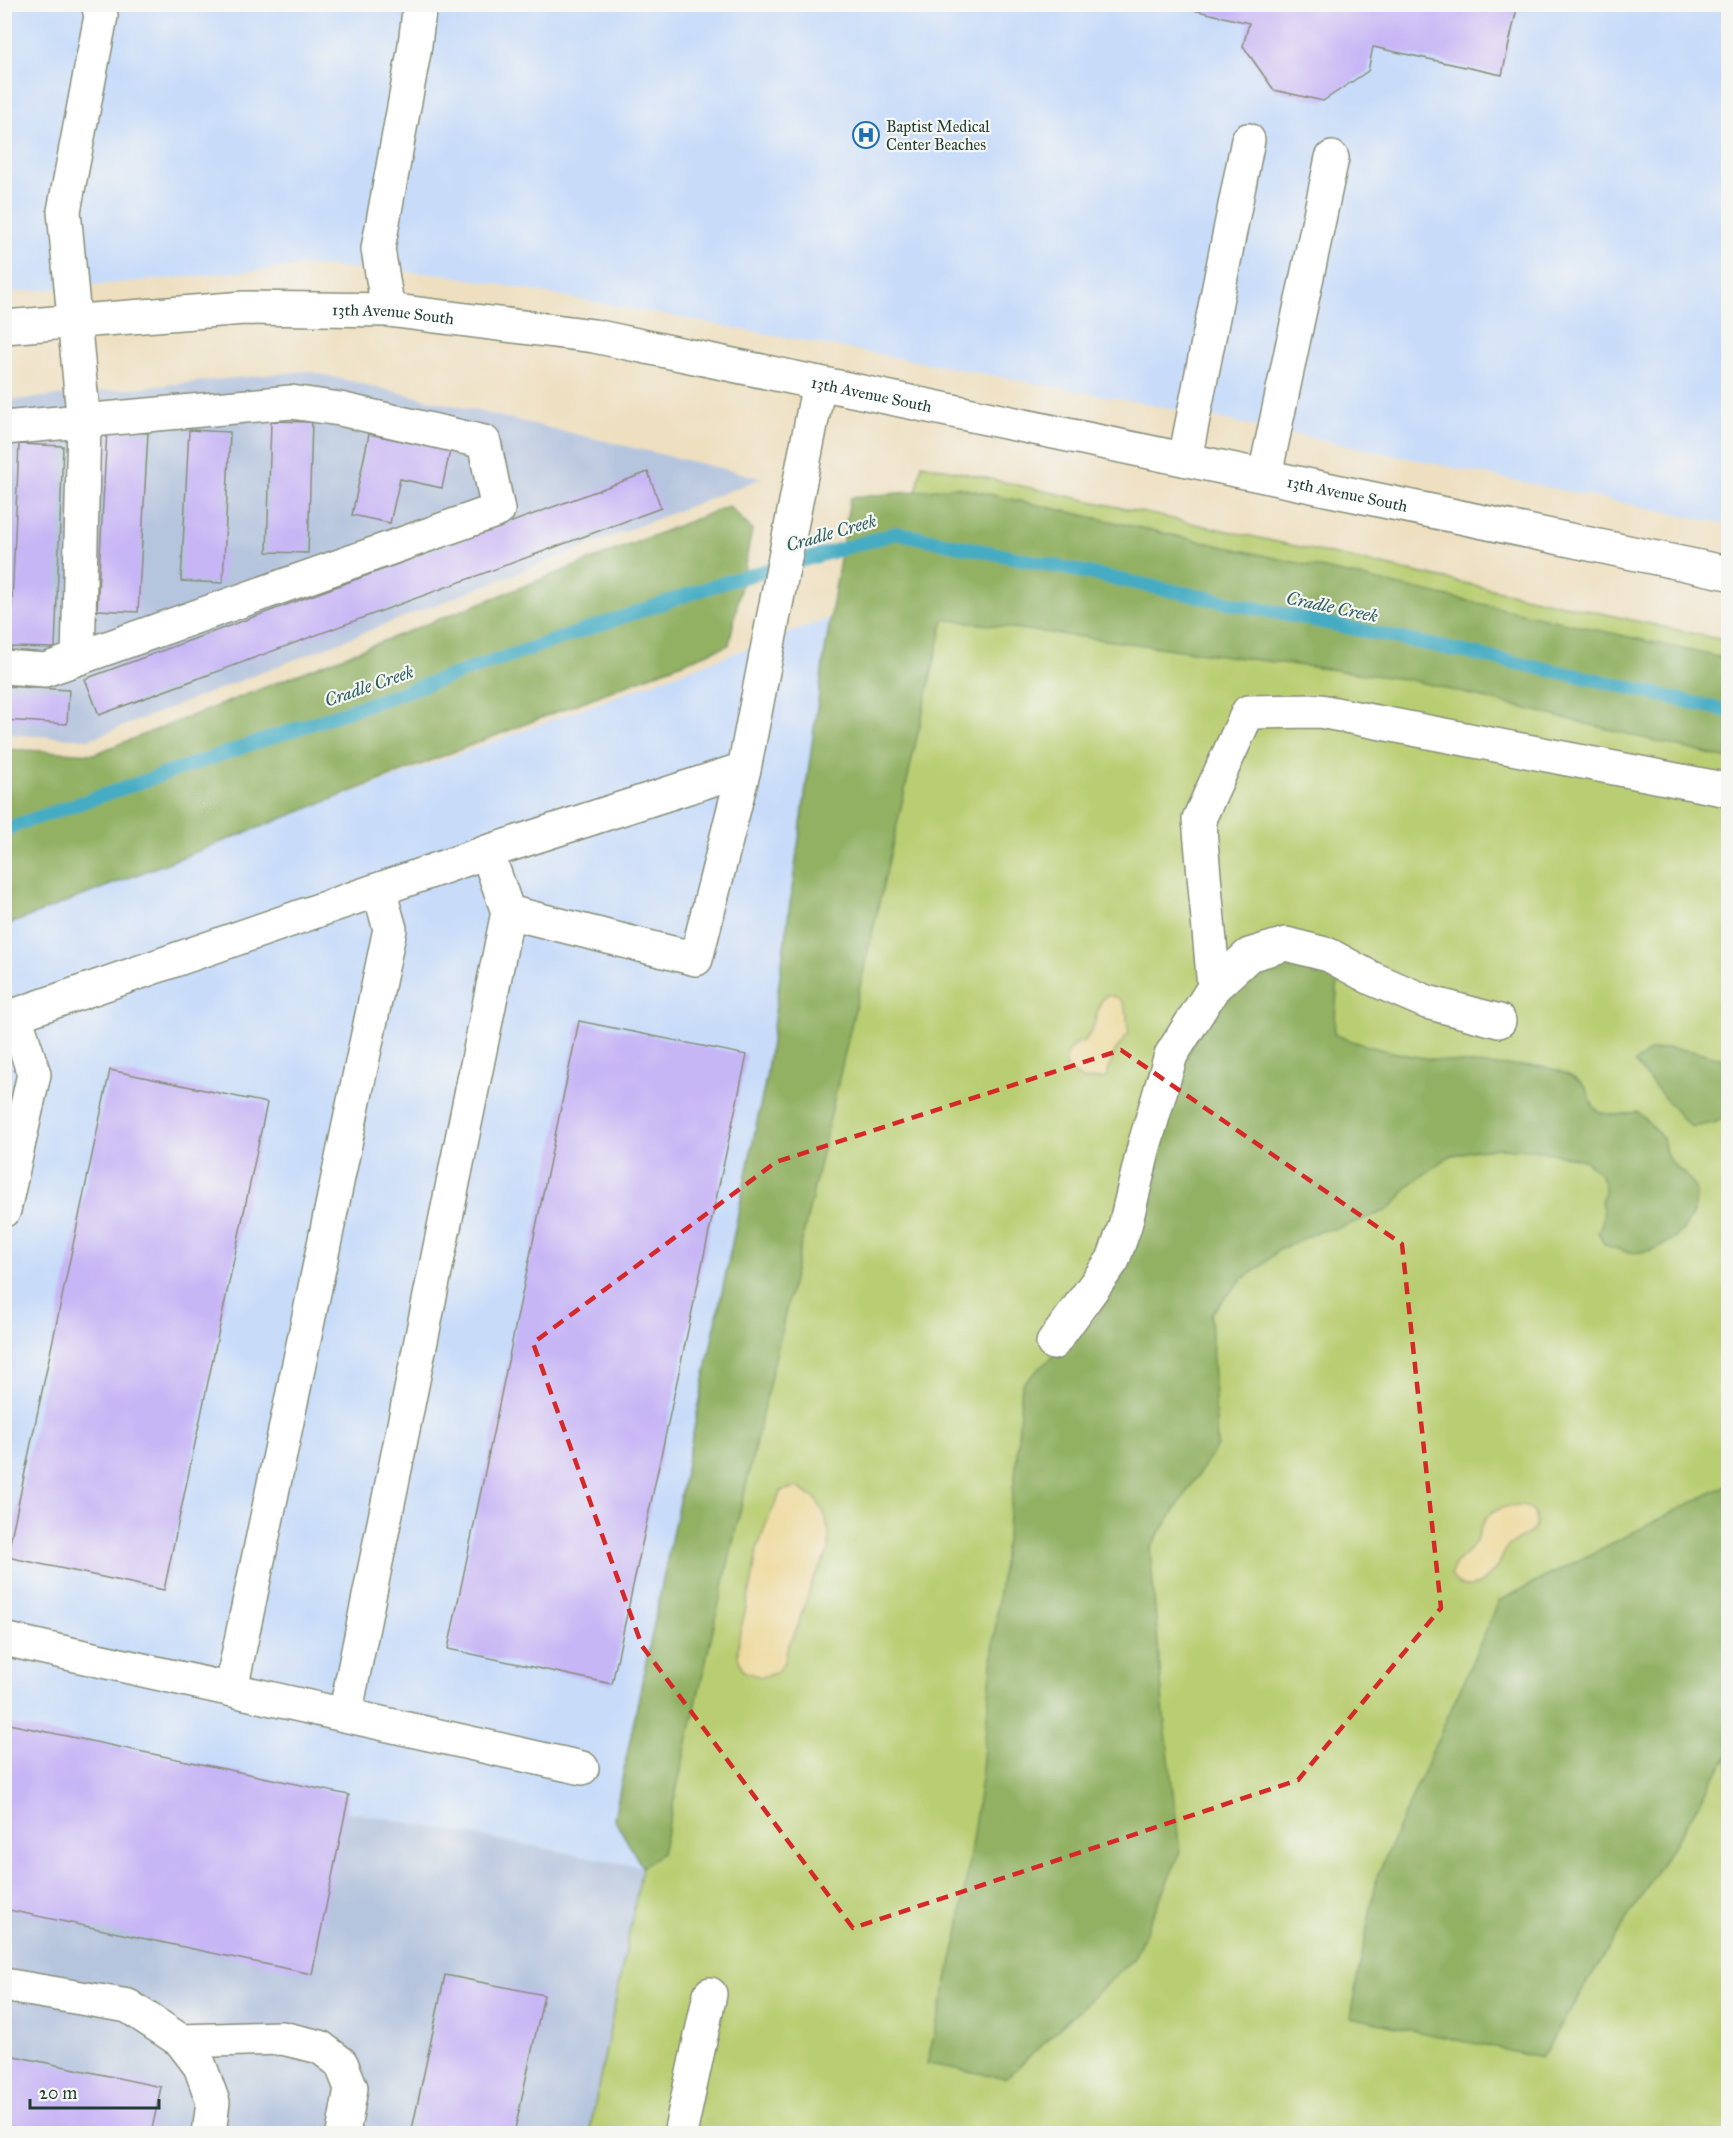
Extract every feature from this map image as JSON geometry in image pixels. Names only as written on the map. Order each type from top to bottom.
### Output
[{"type":"street","points":[[78,658],[84,420],[64,211],[101,16],[98,4]]},
{"type":"street","points":[[388,310],[378,249],[414,52],[420,4]]},
{"type":"street","points":[[1185,459],[1248,140]]},
{"type":"street","points":[[1265,475],[1332,158]]},
{"type":"street","name":"13th Avenue South","points":[[4,327],[244,308],[388,310],[594,336],[1728,573]]},
{"type":"street","points":[[508,912],[696,959],[744,769],[819,383]]},
{"type":"street","points":[[4,428],[291,402],[351,412],[484,442],[498,510],[45,670],[4,667]]},
{"type":"street","points":[[1214,987],[1199,819],[1248,712],[1320,711],[1728,790]]},
{"type":"street","points":[[4,1210],[34,1074],[10,1018],[487,852],[744,769]]},
{"type":"street","points":[[345,1715],[508,912],[487,852]]},
{"type":"street","points":[[231,1689],[390,929],[379,890]]},
{"type":"street","points":[[1053,1343],[1113,1260],[1125,1226],[1145,1143],[1171,1055],[1214,987],[1249,955],[1286,944],[1329,955],[1371,978],[1426,1002],[1499,1021]]},
{"type":"street","points":[[4,1639],[582,1768]]},
{"type":"street","points":[[4,1985],[128,2006],[181,2041],[200,2066],[213,2102],[209,2133]]},
{"type":"street","points":[[680,2133],[710,1994]]},
{"type":"street","points":[[181,2041],[282,2038],[320,2047],[341,2063],[351,2088],[343,2133]]},
{"type":"highlighted area","points":[[1121,1050],[1402,1244],[1441,1608],[1298,1780],[853,1928],[642,1646],[533,1343],[776,1162]]},
{"type":"shaded area","name":"Baptist Medical Center Beaches","points":[[5,5],[1728,5],[1728,525],[1158,406],[441,274],[311,266],[5,293]]},
{"type":"shaded area","points":[[307,371],[762,478],[90,739],[5,734],[4,401]]},
{"type":"shaded area","points":[[896,594],[642,1867],[5,1746],[5,920]]},
{"type":"shaded area","points":[[4,1746],[642,1867],[589,2133],[5,2133]]},
{"type":"green space","points":[[922,464],[1728,641],[1728,2133],[589,2134]]},
{"type":"green space","points":[[957,487],[1728,659],[1728,759],[1411,680],[944,619],[662,1853],[642,1867],[614,1818],[766,1078],[824,657],[850,498]]},
{"type":"green space","points":[[729,506],[752,530],[729,645],[5,926],[5,749],[94,754]]},
{"type":"green space","points":[[1298,960],[1338,978],[1334,1034],[1389,1051],[1430,1059],[1552,1069],[1580,1082],[1598,1111],[1614,1115],[1637,1112],[1660,1135],[1666,1154],[1693,1183],[1696,1195],[1694,1209],[1689,1221],[1680,1232],[1657,1248],[1644,1252],[1631,1252],[1613,1248],[1604,1243],[1598,1232],[1603,1217],[1601,1202],[1604,1183],[1599,1172],[1584,1160],[1542,1151],[1501,1148],[1475,1150],[1450,1156],[1408,1186],[1388,1210],[1339,1228],[1319,1231],[1277,1251],[1262,1266],[1242,1279],[1211,1314],[1217,1446],[1150,1548],[1163,1706],[1180,1853],[1134,1958],[1006,2078],[927,2064],[958,1935],[981,1779],[998,1600],[1016,1467],[1022,1384],[1095,1319],[1122,1275],[1175,1081],[1213,1003],[1258,966]]},
{"type":"green space","points":[[1668,1048],[1706,1054],[1728,1062],[1728,1116],[1714,1123],[1692,1127],[1684,1121],[1635,1063],[1649,1051]]},
{"type":"green space","points":[[1728,1484],[1728,1756],[1541,2058],[1350,2017],[1377,1876],[1499,1601]]},
{"type":"sand","points":[[1106,995],[1114,996],[1123,1003],[1127,1013],[1129,1033],[1115,1051],[1106,1078],[1083,1080],[1068,1069],[1066,1058],[1073,1046],[1083,1042],[1090,1034],[1099,1005]]},
{"type":"sand","points":[[797,1487],[816,1499],[825,1515],[829,1533],[829,1550],[813,1580],[795,1633],[788,1645],[784,1662],[776,1673],[761,1677],[743,1671],[738,1657],[739,1636],[757,1550],[766,1524],[781,1491]]},
{"type":"sand","points":[[1522,1505],[1534,1512],[1536,1525],[1533,1529],[1508,1547],[1500,1562],[1481,1582],[1468,1587],[1456,1582],[1451,1574],[1453,1568],[1474,1544],[1485,1520],[1493,1512],[1509,1506]]},
{"type":"building","points":[[1168,4],[1518,4],[1502,75],[1373,47],[1368,71],[1323,101],[1274,90],[1243,46],[1249,23]]},
{"type":"building","points":[[271,421],[312,422],[308,553],[267,552]]},
{"type":"building","points":[[107,430],[148,433],[138,612],[97,610]]},
{"type":"building","points":[[189,430],[230,432],[223,583],[181,581]]},
{"type":"building","points":[[369,434],[450,451],[442,488],[400,479],[390,523],[352,515]]},
{"type":"building","points":[[19,444],[63,446],[55,648],[10,647]]},
{"type":"building","points":[[648,472],[661,508],[99,715],[85,679]]},
{"type":"building","points":[[4,686],[69,690],[67,724],[4,720]]},
{"type":"building","points":[[579,1021],[747,1055],[612,1684],[448,1649]]},
{"type":"building","points":[[110,1070],[267,1103],[164,1590],[7,1557]]},
{"type":"building","points":[[4,1723],[349,1795],[312,1974],[4,1909]]},
{"type":"building","points":[[445,1975],[544,1995],[514,2134],[411,2134]]},
{"type":"building","points":[[5,2054],[161,2087],[151,2134],[5,2134]]},
{"type":"waterway","name":"Cradle Creek","points":[[4,831],[716,585],[897,533],[1588,678],[1728,711]]},
{"type":"place","name":"Baptist Medical Center Beaches","points":[[866,135]]}]
